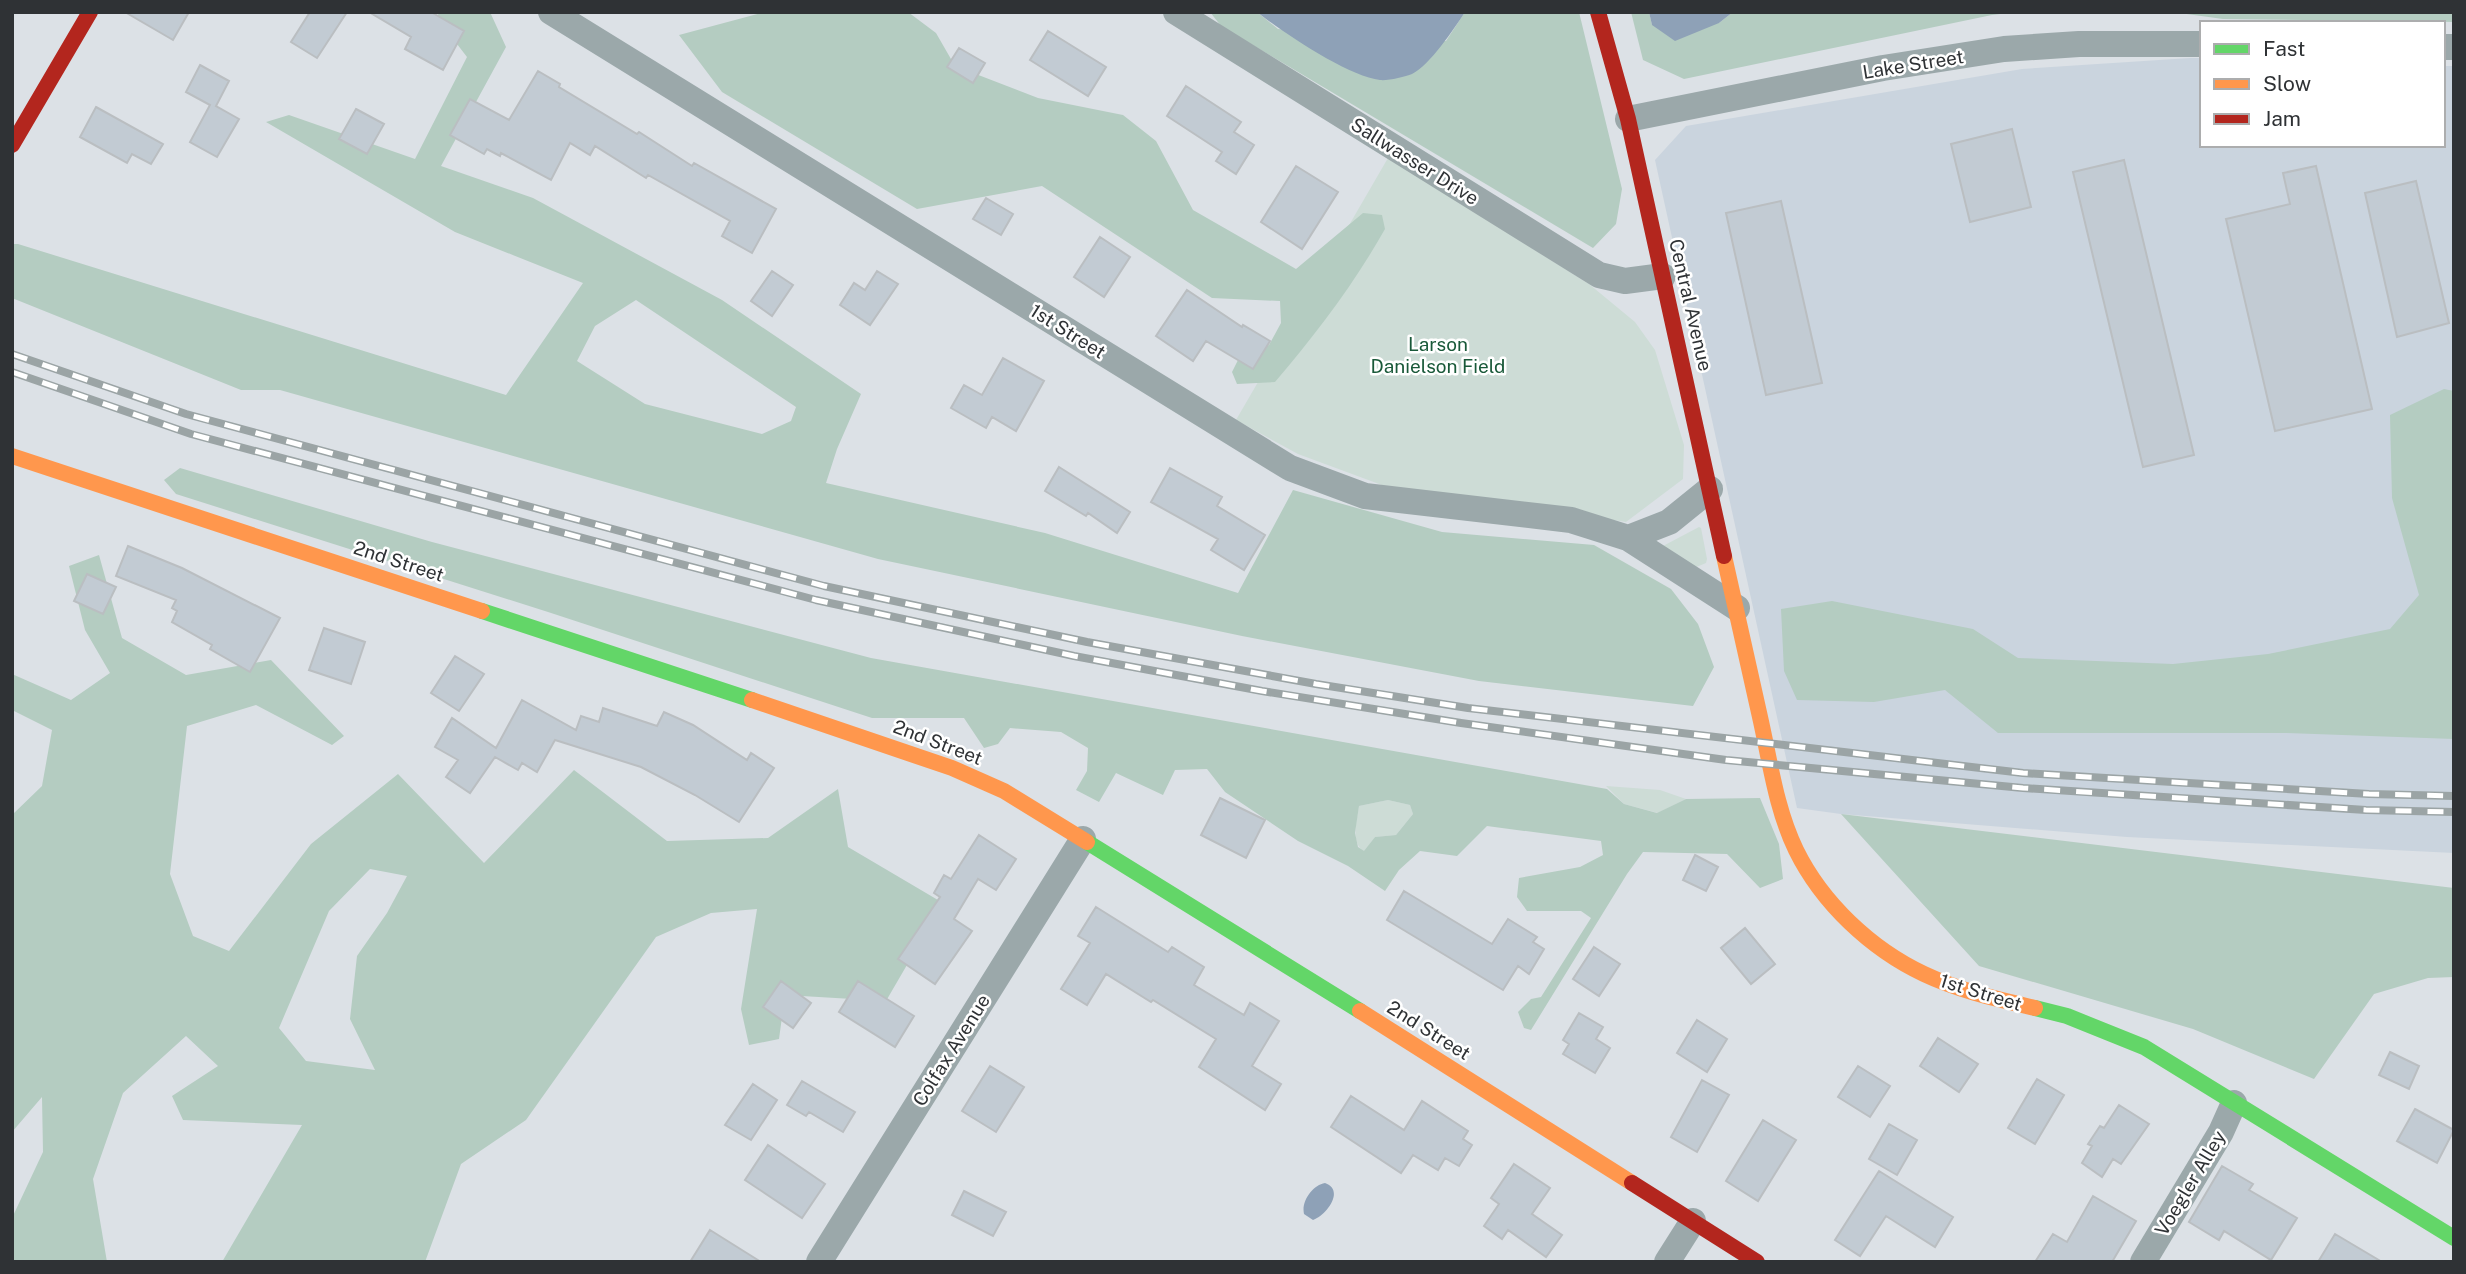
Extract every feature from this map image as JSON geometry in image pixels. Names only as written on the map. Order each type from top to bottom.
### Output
[{"type":"street","points":[[12,145],[90,12]]},
{"type":"street","name":"1st Street","points":[[551,12],[1290,468],[1365,496],[1571,520],[1628,538],[1737,608],[1780,808],[1795,849],[1815,884],[1848,920],[1883,950],[1922,973],[1967,992],[2067,1017],[2144,1047],[2454,1238]]},
{"type":"street","name":"Sallwasser Drive","points":[[1176,12],[1600,275],[1625,281],[1662,276]]},
{"type":"street","name":"Central Avenue","points":[[1598,12],[1628,119],[1737,608]]},
{"type":"street","name":"Lake Street","points":[[1628,119],[1883,68],[2004,49],[2079,44],[2200,44]]},
{"type":"street","name":"2nd Street","points":[[12,456],[905,751],[952,768],[1004,792],[1757,1262]]},
{"type":"street","points":[[1628,538],[1669,522],[1710,488]]},
{"type":"street","name":"Colfax Avenue","points":[[819,1262],[1083,839]]},
{"type":"street","name":"Voegler Alley","points":[[2143,1262],[2221,1132],[2234,1103]]},
{"type":"street","points":[[1667,1262],[1693,1221]]},
{"type":"shaded area","points":[[2200,58],[2200,147],[2445,147],[2445,66],[2454,66],[2454,853],[2127,837],[1841,814],[1797,808],[1655,160],[1686,126],[2022,69]]},
{"type":"green space","points":[[439,12],[490,12],[506,47],[441,166],[533,198],[722,300],[861,394],[837,449],[826,483],[1045,533],[1238,593],[1293,490],[1442,532],[1594,545],[1671,589],[1698,624],[1714,667],[1693,706],[1479,681],[1242,636],[878,559],[280,390],[241,390],[12,298],[12,244],[18,244],[506,395],[583,283],[455,232],[266,122],[289,115],[415,159],[467,57],[437,18]],"holes":[[[636,300],[796,407],[791,421],[762,434],[645,404],[577,361],[595,326]]]},
{"type":"green space","points":[[765,12],[908,12],[936,33],[955,66],[1038,98],[1123,115],[1156,141],[1193,210],[1296,269],[1363,213],[1382,215],[1385,229],[1334,308],[1275,382],[1237,384],[1232,372],[1239,358],[1269,345],[1281,323],[1280,301],[1212,298],[1042,186],[917,209],[722,92],[679,35]]},
{"type":"green space","points":[[1210,12],[1257,12],[1278,29],[1446,41],[1465,12],[1579,12],[1622,189],[1616,224],[1593,248],[1221,26]]},
{"type":"green space","points":[[1631,12],[1649,12],[1652,25],[1719,23],[1733,12],[2016,12],[1684,79],[1643,60]]},
{"type":"green space","points":[[2172,12],[2454,12],[2454,22],[2223,19]]},
{"type":"green space","name":"Larson Danielson Field","points":[[1388,158],[1589,284],[1635,322],[1655,350],[1684,445],[1683,479],[1626,522],[1519,505],[1398,491],[1298,454],[1236,420]]},
{"type":"green space","points":[[2444,389],[2454,391],[2454,739],[2287,733],[1998,733],[1945,690],[1874,702],[1797,700],[1784,671],[1781,609],[1832,601],[1973,629],[2018,658],[2173,664],[2268,654],[2390,629],[2419,595],[2392,498],[2390,415]]},
{"type":"green space","points":[[180,468],[432,542],[871,658],[1607,789],[1624,804],[1657,813],[1686,799],[1760,798],[1779,844],[1783,879],[1760,888],[1727,854],[1643,852],[1531,1030],[1524,1028],[1518,1012],[1531,999],[1541,997],[1591,918],[1581,911],[1527,911],[1517,897],[1519,878],[1580,867],[1603,855],[1601,841],[1487,826],[1457,856],[1420,851],[1399,870],[1385,891],[1348,866],[1298,841],[1225,792],[1207,769],[1175,770],[1163,795],[1116,773],[1099,802],[1076,790],[1087,771],[1088,748],[1061,732],[1010,728],[998,744],[984,748],[964,718],[872,718],[176,494],[164,480]],"holes":[[[1388,800],[1410,805],[1413,814],[1396,835],[1375,837],[1364,851],[1358,847],[1355,833],[1359,806]]]},
{"type":"green space","points":[[1699,527],[1707,559],[1706,563],[1694,568],[1663,546]]},
{"type":"green space","points":[[99,555],[122,638],[186,675],[271,660],[344,736],[332,745],[256,705],[187,726],[170,874],[193,936],[229,951],[311,844],[398,774],[484,863],[574,770],[667,841],[768,838],[838,789],[848,847],[943,903],[886,1001],[785,995],[779,1039],[749,1045],[741,1009],[757,909],[711,913],[656,937],[526,1120],[461,1164],[425,1262],[222,1262],[302,1125],[183,1120],[172,1096],[218,1066],[186,1036],[123,1093],[93,1179],[107,1262],[12,1262],[12,1218],[43,1152],[42,1097],[12,1132],[12,815],[42,786],[52,730],[12,710],[12,674],[71,700],[110,673],[85,630],[69,566]],"holes":[[[370,869],[407,876],[387,913],[357,956],[350,1019],[375,1070],[306,1061],[279,1028],[329,911]]]},
{"type":"green space","points":[[1606,786],[1660,790],[1686,799],[1658,813],[1624,804]]},
{"type":"green space","points":[[1388,800],[1410,805],[1413,814],[1396,835],[1375,837],[1364,852],[1356,837],[1359,806]]},
{"type":"green space","points":[[1841,814],[2454,888],[2454,977],[2428,978],[2374,994],[2314,1079],[2193,1029],[1979,966]]},
{"type":"water","points":[[1257,12],[1465,12],[1441,46],[1419,69],[1412,74],[1383,80],[1367,77],[1334,62],[1282,31]]},
{"type":"water","points":[[1649,12],[1733,12],[1719,23],[1675,41],[1652,25]]},
{"type":"water","points":[[1325,1183],[1331,1186],[1334,1196],[1324,1213],[1313,1220],[1304,1214],[1304,1204],[1312,1190]]},
{"type":"building","points":[[125,12],[189,12],[173,40]]},
{"type":"building","points":[[310,12],[347,12],[317,58],[291,42]]},
{"type":"building","points":[[369,12],[431,12],[464,31],[443,70],[405,49],[411,37]]},
{"type":"building","points":[[1048,31],[1106,67],[1088,96],[1030,60]]},
{"type":"building","points":[[959,48],[985,63],[973,83],[947,67]]},
{"type":"building","points":[[200,65],[229,81],[216,106],[239,119],[217,157],[190,142],[210,105],[186,92]]},
{"type":"building","points":[[538,71],[560,84],[559,87],[637,134],[639,132],[692,166],[694,163],[776,209],[752,253],[722,236],[730,221],[648,175],[646,178],[595,146],[590,155],[570,143],[551,180],[501,153],[500,156],[487,149],[484,154],[450,135],[470,99],[509,120]]},
{"type":"building","points":[[1186,86],[1241,122],[1234,132],[1254,145],[1236,174],[1216,161],[1222,152],[1167,116]]},
{"type":"building","points":[[96,107],[163,144],[151,164],[132,154],[127,163],[80,137]]},
{"type":"building","points":[[356,109],[384,124],[367,154],[339,139]]},
{"type":"building","points":[[2012,129],[2031,207],[1970,222],[1951,144]]},
{"type":"building","points":[[2124,160],[2194,455],[2143,467],[2073,172]]},
{"type":"building","points":[[1296,166],[1338,192],[1302,249],[1261,222]]},
{"type":"building","points":[[2316,166],[2372,409],[2275,431],[2226,219],[2290,204],[2283,173]]},
{"type":"building","points":[[2416,181],[2449,323],[2397,337],[2365,193]]},
{"type":"building","points":[[986,198],[1013,214],[1001,235],[973,219]]},
{"type":"building","points":[[1781,201],[1822,383],[1766,395],[1726,213]]},
{"type":"building","points":[[1100,237],[1130,257],[1104,297],[1074,277]]},
{"type":"building","points":[[772,271],[793,285],[772,316],[751,301]]},
{"type":"building","points":[[877,271],[898,284],[870,325],[840,305],[854,283],[865,290]]},
{"type":"building","points":[[1187,290],[1242,327],[1243,325],[1270,341],[1253,369],[1206,341],[1193,361],[1156,336]]},
{"type":"building","points":[[1003,358],[1044,381],[1016,431],[992,417],[986,428],[951,408],[964,385],[982,395]]},
{"type":"building","points":[[1059,467],[1130,512],[1117,533],[1088,513],[1086,516],[1045,491]]},
{"type":"building","points":[[1170,468],[1222,497],[1217,506],[1265,535],[1244,570],[1211,550],[1218,539],[1151,502]]},
{"type":"building","points":[[128,546],[182,568],[280,618],[250,672],[210,649],[212,645],[172,622],[177,611],[172,608],[176,600],[116,576]]},
{"type":"building","points":[[87,574],[116,587],[103,614],[74,601]]},
{"type":"building","points":[[324,628],[365,642],[351,684],[309,670]]},
{"type":"building","points":[[455,656],[484,674],[459,711],[431,693]]},
{"type":"building","points":[[522,700],[576,730],[581,716],[599,722],[603,708],[657,726],[664,712],[693,725],[747,760],[751,753],[774,768],[739,822],[641,767],[555,740],[537,772],[522,763],[518,770],[495,757],[470,793],[446,777],[458,760],[435,747],[452,718],[496,748]]},
{"type":"building","points":[[1220,798],[1265,820],[1246,858],[1201,835]]},
{"type":"building","points":[[979,835],[1016,859],[996,890],[978,879],[954,919],[972,931],[935,984],[898,959],[940,897],[934,893],[944,875],[951,879]]},
{"type":"building","points":[[1695,855],[1718,867],[1706,891],[1683,880]]},
{"type":"building","points":[[1404,891],[1492,944],[1508,919],[1537,937],[1533,942],[1544,949],[1529,974],[1518,966],[1503,990],[1387,920]]},
{"type":"building","points":[[1096,907],[1168,952],[1172,947],[1204,967],[1194,985],[1244,1015],[1250,1003],[1279,1021],[1252,1066],[1281,1084],[1265,1110],[1199,1067],[1216,1039],[1153,1000],[1151,1002],[1106,974],[1087,1005],[1061,989],[1090,943],[1078,936]]},
{"type":"building","points":[[1745,928],[1775,964],[1751,984],[1721,948]]},
{"type":"building","points":[[1594,947],[1620,964],[1599,996],[1573,979]]},
{"type":"building","points":[[781,981],[811,1003],[793,1028],[763,1007]]},
{"type":"building","points":[[858,981],[914,1016],[895,1047],[839,1012]]},
{"type":"building","points":[[1579,1013],[1603,1027],[1596,1039],[1610,1048],[1595,1073],[1563,1054],[1569,1044],[1563,1040]]},
{"type":"building","points":[[1697,1020],[1727,1039],[1707,1072],[1677,1053]]},
{"type":"building","points":[[1938,1038],[1978,1064],[1959,1092],[1920,1066]]},
{"type":"building","points":[[2390,1052],[2419,1066],[2409,1089],[2379,1075]]},
{"type":"building","points":[[990,1066],[1024,1087],[996,1132],[962,1111]]},
{"type":"building","points":[[1858,1066],[1890,1086],[1870,1117],[1838,1097]]},
{"type":"building","points":[[2037,1079],[2064,1095],[2035,1144],[2008,1128]]},
{"type":"building","points":[[1702,1080],[1729,1095],[1697,1152],[1671,1137]]},
{"type":"building","points":[[802,1081],[855,1112],[843,1132],[809,1112],[806,1116],[787,1105]]},
{"type":"building","points":[[753,1084],[777,1100],[751,1140],[725,1125]]},
{"type":"building","points":[[1351,1096],[1404,1130],[1422,1101],[1468,1131],[1463,1139],[1472,1145],[1459,1166],[1445,1158],[1438,1170],[1413,1155],[1401,1173],[1331,1127]]},
{"type":"building","points":[[2119,1105],[2149,1124],[2121,1164],[2113,1159],[2102,1177],[2082,1163],[2092,1146],[2088,1144],[2100,1126],[2104,1128]]},
{"type":"building","points":[[2415,1109],[2454,1130],[2437,1163],[2397,1141]]},
{"type":"building","points":[[1763,1120],[1796,1140],[1758,1201],[1726,1181]]},
{"type":"building","points":[[1889,1124],[1917,1140],[1897,1175],[1869,1159]]},
{"type":"building","points":[[768,1145],[825,1184],[802,1218],[745,1180]]},
{"type":"building","points":[[1514,1164],[1550,1188],[1532,1214],[1562,1235],[1546,1257],[1508,1230],[1502,1239],[1484,1226],[1499,1204],[1491,1198]]},
{"type":"building","points":[[2222,1166],[2253,1184],[2249,1190],[2297,1218],[2271,1260],[2224,1231],[2219,1240],[2189,1222]]},
{"type":"building","points":[[1879,1171],[1953,1217],[1935,1247],[1886,1216],[1860,1256],[1835,1240]]},
{"type":"building","points":[[964,1191],[1006,1212],[993,1236],[952,1215]]},
{"type":"building","points":[[2093,1196],[2136,1221],[2112,1262],[2035,1262],[2053,1234],[2067,1242]]},
{"type":"building","points":[[710,1230],[761,1262],[690,1262]]},
{"type":"building","points":[[2335,1234],[2382,1262],[2318,1262]]},
{"type":"railway","points":[[12,354],[186,414],[824,586],[1087,642],[1316,684],[1468,708],[2023,773],[2369,794],[2454,796]]},
{"type":"railway","points":[[12,372],[191,434],[816,600],[1074,656],[1262,691],[1461,723],[1726,760],[2023,788],[2366,810],[2454,812]]},
{"type":"traffic: fast","points":[[482,611],[752,700]]},
{"type":"traffic: fast","points":[[1087,842],[1360,1011]]},
{"type":"traffic: fast","points":[[2035,1008],[2067,1016],[2144,1047],[2454,1238]]},
{"type":"traffic: slow","points":[[12,456],[482,611]]},
{"type":"traffic: slow","points":[[1724,556],[1778,802],[1789,834],[1807,870],[1850,923],[1904,964],[1951,985],[2035,1008]]},
{"type":"traffic: slow","points":[[752,700],[952,768],[1004,791],[1087,842]]},
{"type":"traffic: slow","points":[[1360,1011],[1632,1183]]},
{"type":"traffic: jam","points":[[12,145],[90,12]]},
{"type":"traffic: jam","points":[[1598,12],[1628,119],[1724,556]]},
{"type":"traffic: jam","points":[[1632,1183],[1757,1262]]}]
